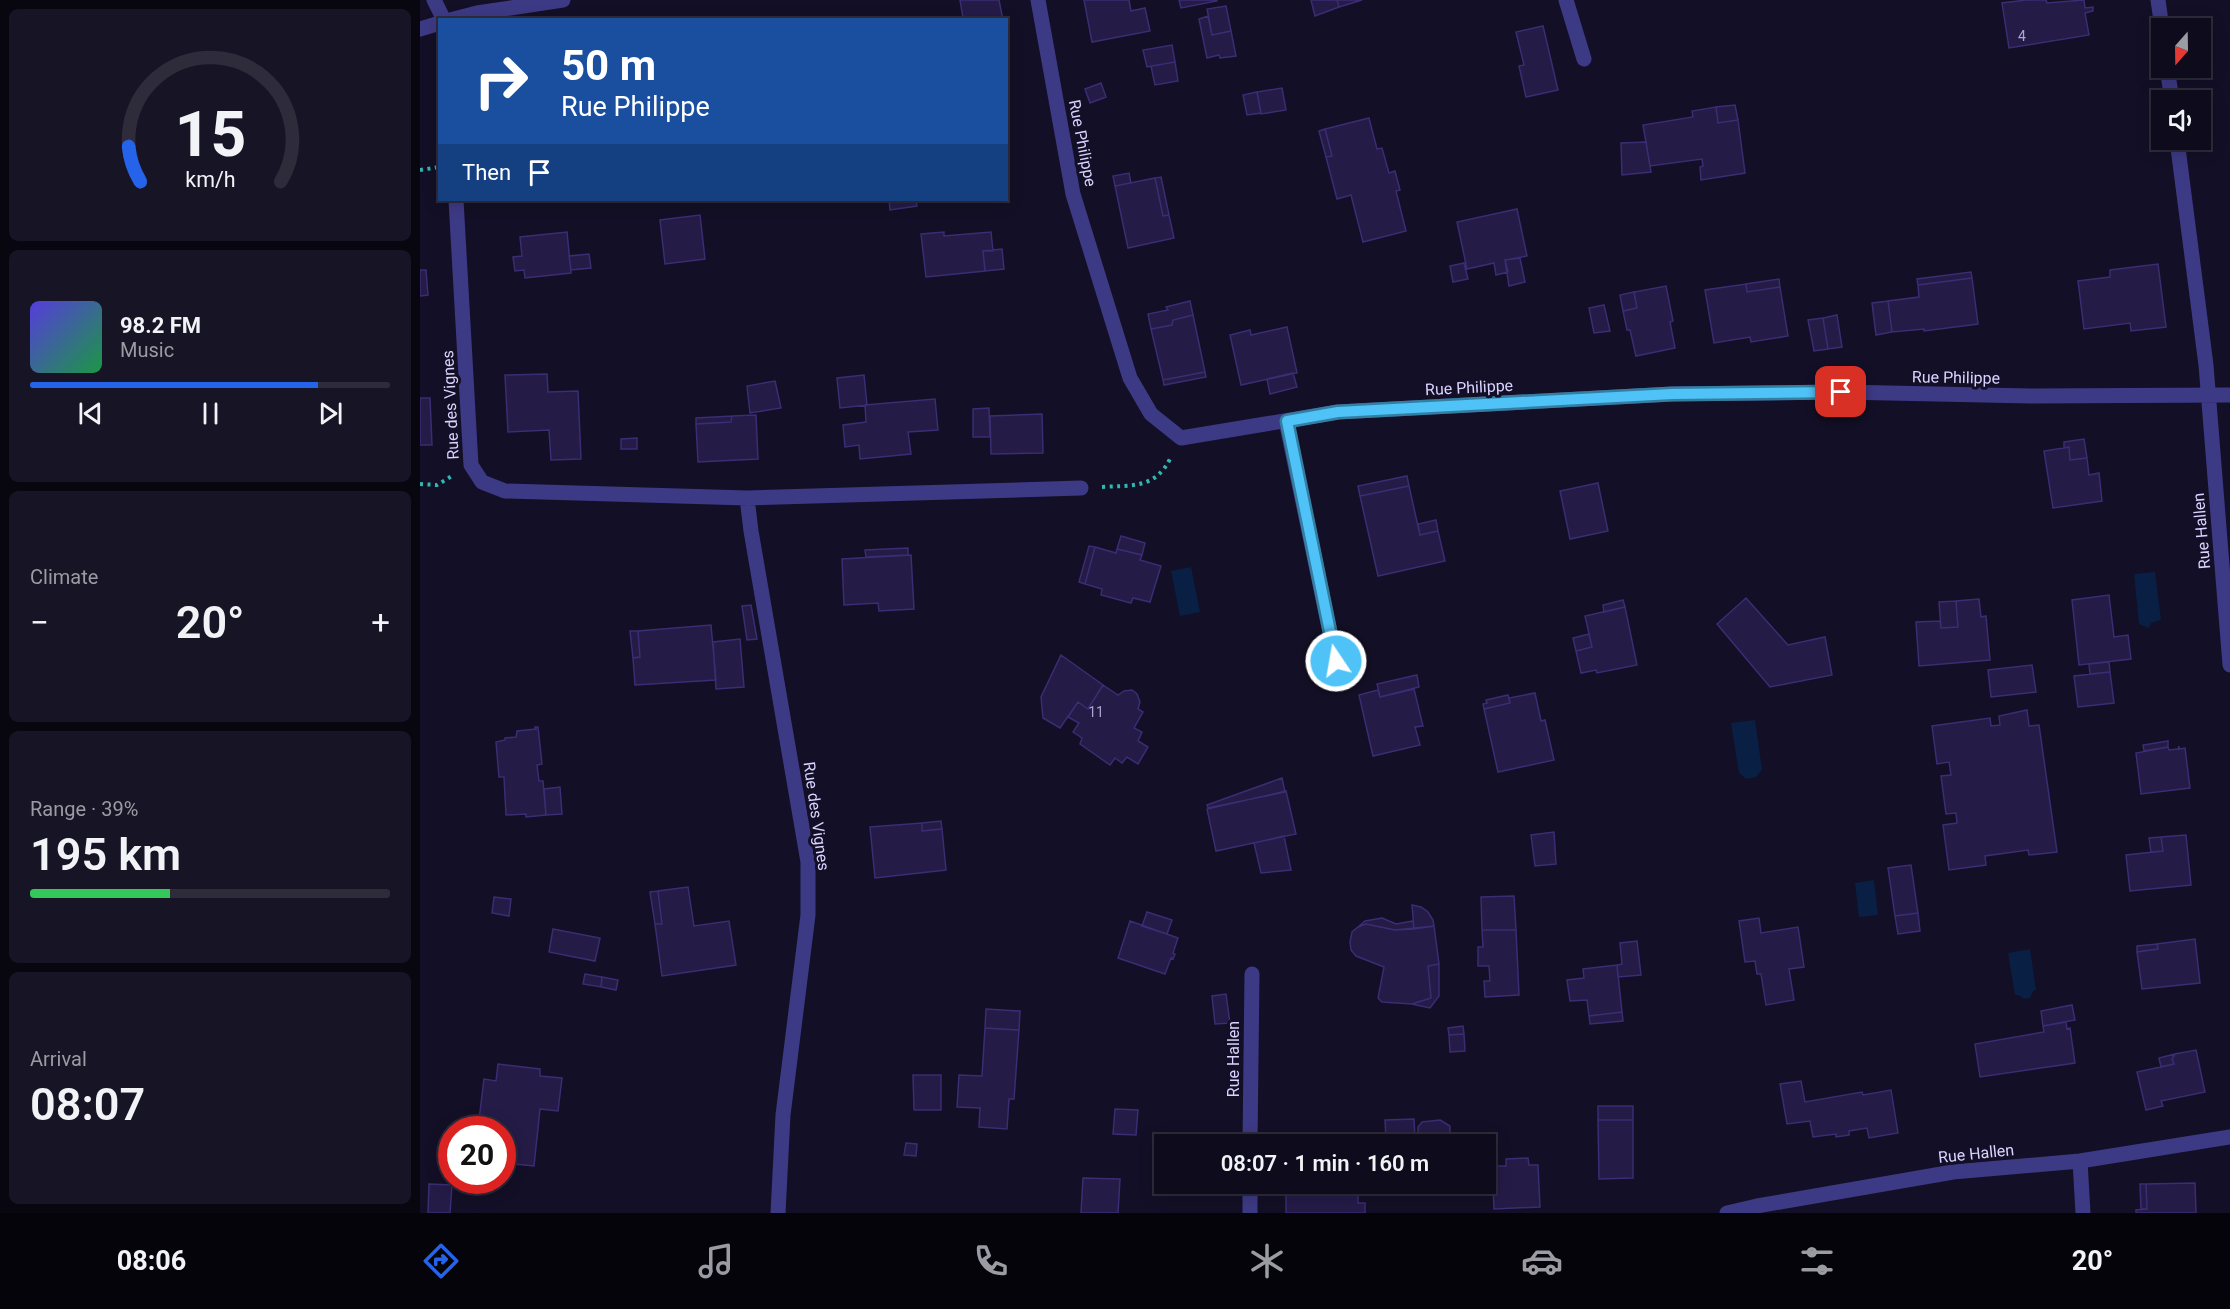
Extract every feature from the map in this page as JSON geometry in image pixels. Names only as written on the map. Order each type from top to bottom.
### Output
[{"type":"street","points":[[434,0],[443,18]]},
{"type":"street","points":[[458,18],[563,0]]},
{"type":"street","name":"Rue Philippe","points":[[1038,0],[1073,194],[1130,378],[1151,414],[1181,438],[1338,412],[1672,394],[1841,392],[2031,396],[2230,395]]},
{"type":"street","points":[[1566,0],[1584,59]]},
{"type":"street","points":[[2158,0],[2161,18]]},
{"type":"street","points":[[420,29],[438,24]]},
{"type":"street","name":"Rue Hallen","points":[[2178,150],[2206,365],[2230,665]]},
{"type":"street","name":"Rue des Vignes","points":[[456,201],[471,465],[482,482],[505,491],[747,498],[1081,488]]},
{"type":"street","points":[[1287,421],[1336,661]]},
{"type":"street","name":"Rue des Vignes","points":[[747,498],[808,862],[808,915],[783,1114],[778,1213]]},
{"type":"street","name":"Rue Hallen","points":[[1250,1134],[1252,974]]},
{"type":"street","name":"Rue Hallen","points":[[1727,1213],[1953,1172],[2080,1161],[2230,1137]]},
{"type":"street","points":[[2080,1161],[2083,1213]]},
{"type":"street","points":[[1250,1194],[1250,1213]]},
{"type":"path","points":[[420,170],[438,167]]},
{"type":"path","points":[[1081,488],[1144,485],[1165,471],[1181,438]]},
{"type":"path","points":[[420,484],[437,485],[471,465]]},
{"type":"water","points":[[1191,567],[1200,612],[1180,616],[1171,571]]},
{"type":"water","points":[[2155,572],[2161,620],[2151,623],[2149,628],[2139,624],[2134,574]]},
{"type":"water","points":[[1755,720],[1762,770],[1756,777],[1746,779],[1739,773],[1731,723]]},
{"type":"water","points":[[1874,880],[1878,915],[1859,917],[1855,883]]},
{"type":"water","points":[[2030,949],[2036,990],[2030,998],[2024,999],[2015,995],[2008,953]]},
{"type":"building","points":[[960,0],[999,0],[1003,18],[963,18]]},
{"type":"building","points":[[1084,0],[1129,0],[1131,11],[1145,8],[1150,31],[1092,42]]},
{"type":"building","points":[[1179,0],[1217,0],[1217,1],[1181,8]]},
{"type":"building","points":[[1311,0],[1337,0],[1339,7],[1315,16]]},
{"type":"building","points":[[1337,0],[1362,0],[1339,7]]},
{"type":"building","points":[[2046,0],[2047,3],[2084,0],[2085,8],[2093,7],[2093,11],[2085,13],[2089,35],[2009,48],[2002,3]]},
{"type":"building","points":[[1226,6],[1231,31],[1212,35],[1207,9]]},
{"type":"building","points":[[1208,16],[1212,35],[1231,31],[1236,56],[1220,58],[1219,55],[1207,58],[1199,19]]},
{"type":"building","points":[[1543,26],[1558,90],[1526,97],[1519,66],[1524,65],[1516,32]]},
{"type":"building","points":[[1172,45],[1175,62],[1147,67],[1143,50]]},
{"type":"building","points":[[1175,62],[1178,81],[1155,85],[1151,66]]},
{"type":"building","points":[[1101,83],[1106,97],[1090,103],[1085,89]]},
{"type":"building","points":[[1282,88],[1286,110],[1261,114],[1257,92]]},
{"type":"building","points":[[1257,92],[1261,113],[1247,115],[1243,95]]},
{"type":"building","points":[[1735,105],[1738,120],[1718,123],[1716,107]]},
{"type":"building","points":[[1716,107],[1718,123],[1738,120],[1745,173],[1701,180],[1702,159],[1650,166],[1643,125],[1693,117],[1692,111]]},
{"type":"building","points":[[1369,118],[1377,149],[1382,148],[1389,173],[1395,171],[1400,190],[1396,191],[1406,231],[1363,242],[1351,195],[1337,199],[1326,157],[1332,156],[1325,129]]},
{"type":"building","points":[[1325,129],[1332,156],[1326,157],[1319,131]]},
{"type":"building","points":[[1646,142],[1651,172],[1622,175],[1621,143]]},
{"type":"building","points":[[1129,173],[1131,183],[1115,186],[1113,176]]},
{"type":"building","points":[[1161,177],[1169,215],[1163,216],[1155,178]]},
{"type":"building","points":[[1155,178],[1163,216],[1169,215],[1174,238],[1128,248],[1115,186]]},
{"type":"building","points":[[889,201],[916,201],[917,206],[890,210]]},
{"type":"building","points":[[1517,209],[1527,256],[1505,260],[1508,272],[1496,275],[1494,263],[1467,269],[1457,222]]},
{"type":"building","points":[[700,215],[705,259],[665,264],[660,220]]},
{"type":"building","points":[[567,232],[571,273],[525,278],[524,270],[515,271],[513,257],[522,256],[520,237]]},
{"type":"building","points":[[944,232],[944,236],[991,232],[993,251],[983,251],[985,271],[926,277],[921,234]]},
{"type":"building","points":[[1002,249],[1004,269],[985,271],[983,251]]},
{"type":"building","points":[[589,254],[591,268],[571,270],[569,256]]},
{"type":"building","points":[[1520,258],[1525,282],[1509,286],[1505,260]]},
{"type":"building","points":[[1464,263],[1468,279],[1453,282],[1450,266]]},
{"type":"building","points":[[2158,264],[2166,327],[2131,331],[2130,323],[2084,329],[2078,281],[2110,277],[2110,270]]},
{"type":"building","points":[[420,270],[426,270],[428,295],[420,296]]},
{"type":"building","points":[[1971,272],[1972,278],[1918,285],[1917,279]]},
{"type":"building","points":[[1972,278],[1978,324],[1924,331],[1924,329],[1892,332],[1888,301],[1919,297],[1918,285]]},
{"type":"building","points":[[1779,279],[1780,287],[1747,292],[1746,284]]},
{"type":"building","points":[[1746,284],[1747,292],[1780,287],[1788,336],[1751,342],[1750,337],[1714,343],[1705,290]]},
{"type":"building","points":[[1666,286],[1673,321],[1670,322],[1675,348],[1636,356],[1623,311],[1637,308],[1634,292]]},
{"type":"building","points":[[1634,292],[1637,308],[1623,311],[1620,295]]},
{"type":"building","points":[[1190,301],[1193,315],[1173,320],[1172,325],[1151,329],[1148,314],[1168,310],[1166,307]]},
{"type":"building","points":[[1888,301],[1892,332],[1876,335],[1872,303]]},
{"type":"building","points":[[1604,305],[1610,331],[1594,333],[1589,308]]},
{"type":"building","points":[[1193,315],[1205,372],[1163,380],[1151,329],[1172,325],[1173,320]]},
{"type":"building","points":[[1837,315],[1842,347],[1828,349],[1823,318]]},
{"type":"building","points":[[1823,318],[1828,349],[1814,351],[1808,320]]},
{"type":"building","points":[[1287,327],[1297,373],[1241,385],[1230,335],[1250,330],[1251,335]]},
{"type":"building","points":[[1205,372],[1206,377],[1164,385],[1163,380]]},
{"type":"building","points":[[1293,373],[1297,387],[1270,394],[1267,379]]},
{"type":"building","points":[[547,374],[548,392],[578,391],[581,459],[551,460],[549,430],[508,432],[505,375]]},
{"type":"building","points":[[864,375],[867,405],[840,408],[837,378]]},
{"type":"building","points":[[775,381],[781,408],[750,413],[747,386]]},
{"type":"building","points":[[420,398],[430,398],[432,445],[420,445]]},
{"type":"building","points":[[935,399],[938,430],[908,432],[911,454],[860,459],[859,445],[845,447],[843,425],[866,422],[865,405]]},
{"type":"building","points":[[989,408],[990,437],[973,437],[973,409]]},
{"type":"building","points":[[1042,414],[1043,453],[991,454],[990,416]]},
{"type":"building","points":[[756,415],[758,459],[698,462],[696,424],[731,422],[732,416]]},
{"type":"building","points":[[732,416],[731,422],[696,424],[696,418]]},
{"type":"building","points":[[637,438],[637,449],[621,449],[621,439]]},
{"type":"building","points":[[2084,439],[2087,458],[2070,460],[2069,447],[2064,448],[2064,442]]},
{"type":"building","points":[[2069,447],[2070,460],[2087,458],[2089,475],[2099,473],[2102,501],[2053,508],[2044,451]]},
{"type":"building","points":[[1407,476],[1409,486],[1360,496],[1358,486]]},
{"type":"building","points":[[1598,483],[1608,531],[1570,539],[1560,491]]},
{"type":"building","points":[[1409,486],[1420,535],[1438,531],[1445,561],[1378,576],[1360,496]]},
{"type":"building","points":[[1436,520],[1438,531],[1420,535],[1418,524]]},
{"type":"building","points":[[1121,536],[1145,543],[1142,555],[1117,549]]},
{"type":"building","points":[[1089,546],[1095,547],[1085,584],[1079,582]]},
{"type":"building","points":[[1095,547],[1116,553],[1117,549],[1142,555],[1140,560],[1161,566],[1150,602],[1133,598],[1131,603],[1101,595],[1102,589],[1085,584]]},
{"type":"building","points":[[908,548],[908,555],[866,557],[865,550]]},
{"type":"building","points":[[911,555],[914,609],[879,611],[878,603],[844,605],[842,559]]},
{"type":"building","points":[[2109,595],[2114,637],[2128,635],[2131,659],[2079,665],[2072,600]]},
{"type":"building","points":[[1746,598],[1788,645],[1825,637],[1832,675],[1770,687],[1717,624]]},
{"type":"building","points":[[1979,599],[1981,617],[1986,616],[1990,660],[1919,666],[1916,622],[1940,621],[1941,628],[1958,627],[1956,601]]},
{"type":"building","points":[[1623,600],[1625,607],[1604,612],[1603,605]]},
{"type":"building","points":[[1956,601],[1958,627],[1941,628],[1939,602]]},
{"type":"building","points":[[751,605],[757,639],[747,640],[742,606]]},
{"type":"building","points":[[1625,607],[1637,665],[1597,673],[1596,670],[1581,673],[1576,651],[1592,647],[1585,616]]},
{"type":"building","points":[[711,625],[716,680],[635,685],[633,658],[640,657],[638,631]]},
{"type":"building","points":[[630,631],[638,631],[640,657],[633,658]]},
{"type":"building","points":[[1589,634],[1592,647],[1576,651],[1573,638]]},
{"type":"building","points":[[740,639],[744,687],[716,689],[713,642]]},
{"type":"building","points":[[1061,655],[1103,685],[1088,709],[1078,702],[1060,728],[1043,718],[1041,697]]},
{"type":"building","points":[[2109,662],[2110,672],[2090,674],[2089,664]]},
{"type":"building","points":[[2032,665],[2036,692],[1991,697],[1988,670]]},
{"type":"building","points":[[2110,672],[2114,703],[2078,707],[2074,676]]},
{"type":"building","points":[[1417,675],[1419,687],[1380,697],[1377,684]]},
{"type":"building","points":[[1103,685],[1118,695],[1132,690],[1137,694],[1140,702],[1138,709],[1143,712],[1134,728],[1142,732],[1138,741],[1148,747],[1138,764],[1127,757],[1122,763],[1115,758],[1110,765],[1080,744],[1082,738],[1073,732],[1079,723],[1068,717],[1078,702],[1088,709]]},
{"type":"building","points":[[1414,689],[1423,726],[1415,727],[1420,745],[1373,756],[1359,695],[1378,690],[1380,697]]},
{"type":"building","points":[[1535,693],[1541,721],[1545,720],[1554,760],[1498,772],[1484,709],[1510,703],[1509,698]]},
{"type":"building","points":[[1508,695],[1510,703],[1484,709],[1483,704],[1487,703],[1486,700]]},
{"type":"building","points":[[2027,710],[2029,726],[2039,725],[2057,852],[2029,855],[2028,850],[1985,856],[1986,865],[1949,870],[1943,825],[1957,823],[1956,813],[1946,814],[1941,776],[1951,775],[1949,762],[1937,764],[1932,726],[1990,718],[1991,726],[2000,725],[1999,716]]},
{"type":"building","points":[[535,727],[538,727],[542,764],[537,765],[539,781],[543,781],[546,815],[526,817],[526,814],[506,815],[504,777],[499,777],[496,742],[516,737],[517,731],[536,729]]},
{"type":"building","points":[[2168,741],[2168,747],[2144,751],[2143,745]]},
{"type":"building","points":[[2179,746],[2179,749],[2185,748],[2190,788],[2141,794],[2136,753],[2168,747],[2169,750],[2178,749]]},
{"type":"building","points":[[1282,778],[1285,792],[1208,808],[1207,805]]},
{"type":"building","points":[[560,787],[562,814],[546,815],[544,789]]},
{"type":"building","points":[[1286,791],[1296,834],[1216,851],[1207,809]]},
{"type":"building","points":[[941,821],[942,829],[922,831],[922,823]]},
{"type":"building","points":[[922,823],[922,831],[942,829],[946,870],[875,878],[870,827]]},
{"type":"building","points":[[1554,832],[1556,864],[1535,866],[1531,835]]},
{"type":"building","points":[[2186,835],[2191,885],[2130,891],[2126,855],[2163,851],[2161,837]]},
{"type":"building","points":[[1284,836],[1291,870],[1261,873],[1254,843]]},
{"type":"building","points":[[2161,837],[2163,851],[2151,852],[2149,838]]},
{"type":"building","points":[[1911,865],[1918,913],[1895,916],[1888,868]]},
{"type":"building","points":[[688,887],[694,926],[729,921],[736,965],[662,976],[655,924],[662,924],[658,891]]},
{"type":"building","points":[[658,891],[662,924],[655,924],[650,892]]},
{"type":"building","points":[[1514,896],[1516,930],[1482,930],[1481,897]]},
{"type":"building","points":[[494,897],[511,899],[509,916],[492,913]]},
{"type":"building","points":[[1412,905],[1428,912],[1434,926],[1414,929]]},
{"type":"building","points":[[1147,912],[1172,920],[1167,934],[1142,926]]},
{"type":"building","points":[[1918,913],[1920,931],[1898,934],[1895,916]]},
{"type":"building","points":[[1382,918],[1396,924],[1413,921],[1414,929],[1395,930],[1366,924],[1358,927],[1365,921]]},
{"type":"building","points":[[1759,918],[1761,933],[1798,927],[1804,967],[1789,969],[1794,1000],[1766,1005],[1761,974],[1757,974],[1755,961],[1745,962],[1739,921]]},
{"type":"building","points":[[1130,921],[1178,938],[1173,953],[1175,954],[1165,974],[1118,958]]},
{"type":"building","points":[[1366,924],[1395,930],[1434,926],[1439,964],[1428,966],[1431,998],[1412,1004],[1382,1002],[1378,998],[1384,967],[1356,956],[1351,950],[1352,932]]},
{"type":"building","points":[[553,929],[600,938],[595,961],[549,952]]},
{"type":"building","points":[[1482,930],[1516,930],[1519,995],[1485,997],[1484,981],[1490,981],[1489,966],[1478,966],[1478,947],[1483,947]]},
{"type":"building","points":[[2195,939],[2200,983],[2142,989],[2137,952],[2158,949],[2157,944]]},
{"type":"building","points":[[1637,941],[1641,975],[1618,977],[1617,965],[1622,964],[1620,943]]},
{"type":"building","points":[[2157,944],[2158,949],[2137,952],[2137,946]]},
{"type":"building","points":[[1439,964],[1439,996],[1430,1008],[1412,1004],[1431,998],[1428,966]]},
{"type":"building","points":[[1617,965],[1622,1012],[1589,1016],[1587,1000],[1570,1001],[1567,980],[1584,978],[1583,969]]},
{"type":"building","points":[[585,974],[602,977],[601,987],[583,984]]},
{"type":"building","points":[[602,977],[618,980],[616,990],[601,987]]},
{"type":"building","points":[[1226,994],[1230,1023],[1215,1024],[1212,996]]},
{"type":"building","points":[[2072,1005],[2075,1020],[2043,1026],[2041,1011]]},
{"type":"building","points":[[986,1009],[1020,1011],[1019,1030],[985,1028]]},
{"type":"building","points":[[1622,1012],[1623,1021],[1590,1024],[1589,1016]]},
{"type":"building","points":[[2066,1022],[2067,1029],[2070,1028],[2075,1063],[1980,1077],[1975,1044],[2044,1032],[2043,1026]]},
{"type":"building","points":[[1463,1026],[1464,1034],[1449,1035],[1448,1028]]},
{"type":"building","points":[[985,1028],[1019,1030],[1014,1099],[1009,1099],[1007,1129],[979,1127],[980,1108],[957,1107],[959,1075],[982,1076]]},
{"type":"building","points":[[1464,1034],[1465,1051],[1450,1052],[1449,1035]]},
{"type":"building","points":[[2196,1050],[2205,1092],[2161,1101],[2163,1106],[2146,1110],[2137,1072],[2174,1064],[2172,1059],[2175,1054]]},
{"type":"building","points":[[2175,1054],[2172,1059],[2174,1064],[2161,1067],[2159,1058]]},
{"type":"building","points":[[498,1064],[540,1069],[540,1076],[562,1078],[558,1111],[540,1109],[534,1166],[516,1164],[516,1116],[479,1116],[484,1079],[496,1081]]},
{"type":"building","points":[[913,1075],[941,1075],[941,1110],[914,1110]]},
{"type":"building","points":[[1801,1081],[1805,1102],[1862,1092],[1863,1095],[1891,1090],[1898,1133],[1869,1138],[1867,1128],[1849,1131],[1849,1135],[1813,1137],[1810,1121],[1787,1124],[1780,1084]]},
{"type":"building","points":[[1598,1106],[1633,1106],[1633,1120],[1598,1120]]},
{"type":"building","points":[[1115,1109],[1138,1110],[1136,1135],[1113,1134]]},
{"type":"building","points":[[1414,1119],[1415,1134],[1386,1134],[1385,1120]]},
{"type":"building","points":[[1440,1120],[1450,1126],[1450,1134],[1418,1134],[1418,1127],[1422,1122]]},
{"type":"building","points":[[1598,1120],[1633,1120],[1633,1178],[1599,1179]]},
{"type":"building","points":[[906,1143],[917,1144],[916,1156],[904,1155]]},
{"type":"building","points":[[1528,1158],[1529,1165],[1538,1165],[1540,1207],[1494,1209],[1496,1166],[1506,1166],[1506,1159]]},
{"type":"building","points":[[1083,1178],[1120,1179],[1118,1213],[1081,1213]]},
{"type":"building","points":[[2195,1183],[2196,1213],[2136,1213],[2136,1210],[2147,1209],[2146,1184]]},
{"type":"building","points":[[429,1184],[438,1184],[438,1194],[451,1194],[450,1213],[428,1213]]},
{"type":"building","points":[[2140,1184],[2146,1184],[2147,1209],[2141,1209]]},
{"type":"building","points":[[1286,1194],[1358,1194],[1358,1203],[1365,1203],[1365,1213],[1286,1213]]},
{"type":"route","points":[[1336,661],[1287,421],[1338,412],[1672,394],[1841,392]]}]
